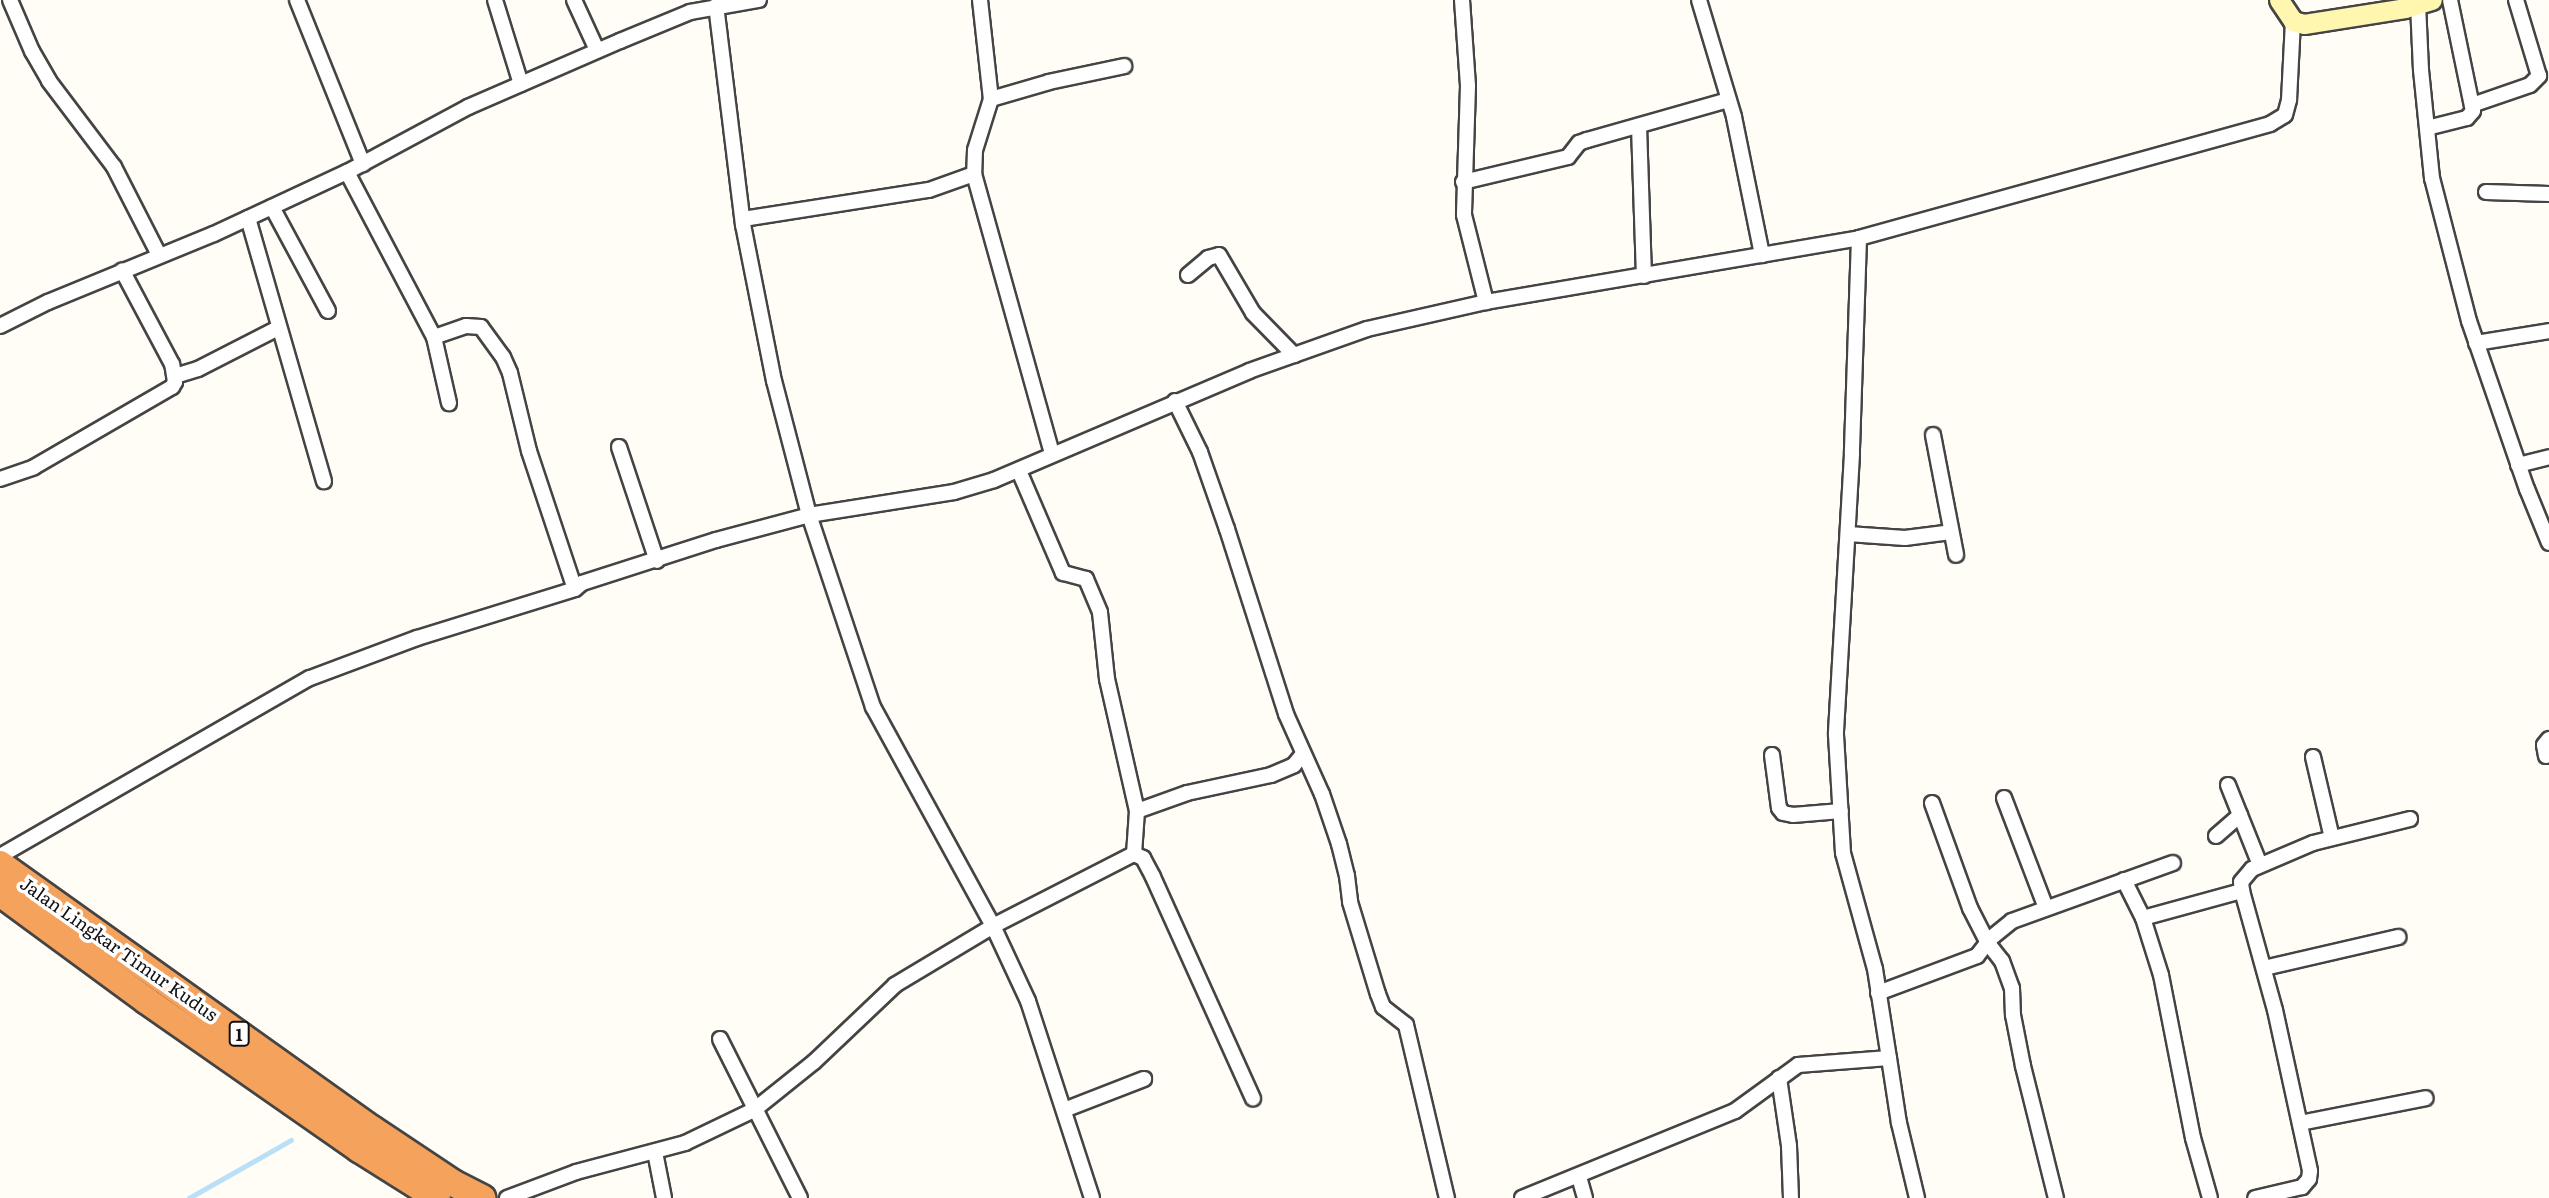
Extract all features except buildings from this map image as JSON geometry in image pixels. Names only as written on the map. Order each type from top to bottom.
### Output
[{"type":"highway","name":"Jalan Lingkar Timur Kudus","points":[[0,864],[288,1085]]},
{"type":"highway","name":"Jalan Lingkar Timur Kudus","points":[[0,893],[327,1112],[437,1198]]},
{"type":"highway","name":"Jalan Lingkar Timur Kudus","points":[[327,1112],[482,1198]]},
{"type":"main road","points":[[2279,0],[2293,21],[2304,24],[2425,2]]},
{"type":"street","points":[[10,0],[43,71],[114,167],[159,255]]},
{"type":"street","points":[[297,0],[363,164]]},
{"type":"street","points":[[495,0],[521,84]]},
{"type":"street","points":[[574,0],[597,50]]},
{"type":"street","points":[[0,326],[122,270],[272,207],[363,164],[468,107],[688,6],[716,6],[759,0]]},
{"type":"street","points":[[981,0],[991,99],[975,150],[974,174],[1052,454]]},
{"type":"street","points":[[1462,0],[1468,86],[1463,182],[1468,236],[1486,302]]},
{"type":"street","points":[[1699,0],[1744,158],[1762,255]]},
{"type":"street","points":[[2427,128],[2467,118],[2473,111],[2450,0]]},
{"type":"street","points":[[2472,104],[2530,85],[2539,76],[2516,0]]},
{"type":"street","points":[[2425,2],[2427,128],[2432,178],[2476,343],[2518,465],[2549,543]]},
{"type":"street","points":[[716,6],[743,219],[774,381],[809,515],[873,707],[993,926],[1028,1001],[1092,1198]]},
{"type":"street","points":[[0,856],[310,678],[417,638],[575,589],[582,583],[729,536],[809,515],[954,492],[1018,471],[1175,401],[1367,329],[1486,302],[1859,238],[2270,124],[2285,115],[2289,100],[2293,21]]},
{"type":"street","points":[[991,99],[1049,82],[1124,66]]},
{"type":"street","points":[[1463,182],[1568,157],[1579,143],[1587,140],[1728,100]]},
{"type":"street","points":[[1639,126],[1644,276]]},
{"type":"street","points":[[347,172],[434,337],[449,404]]},
{"type":"street","points":[[743,219],[929,190],[974,174]]},
{"type":"street","points":[[2486,192],[2549,194]]},
{"type":"street","points":[[272,207],[328,311]]},
{"type":"street","points":[[248,218],[324,481]]},
{"type":"street","points":[[1859,238],[1848,534],[1836,735],[1843,853],[1878,993],[1899,1123],[1917,1198]]},
{"type":"street","points":[[1188,275],[1208,258],[1219,255],[1253,313],[1294,355]]},
{"type":"street","points":[[0,479],[34,467],[172,387],[175,376],[172,364],[122,270]]},
{"type":"street","points":[[434,337],[466,326],[481,327],[503,357],[510,373],[529,451],[575,589]]},
{"type":"street","points":[[175,376],[198,369],[278,328]]},
{"type":"street","points":[[2476,343],[2549,331]]},
{"type":"street","points":[[1175,401],[1204,465],[1286,714],[1322,794],[1348,876],[1350,902],[1378,994],[1383,1007],[1406,1025],[1447,1198]]},
{"type":"street","points":[[1933,435],[1956,555]]},
{"type":"street","points":[[619,447],[657,561]]},
{"type":"street","points":[[2518,465],[2549,457]]},
{"type":"street","points":[[1018,471],[1063,573],[1086,579],[1094,592],[1104,632],[1107,679],[1137,811],[1134,854]]},
{"type":"street","points":[[1848,534],[1905,538],[1951,532]]},
{"type":"street","points":[[2546,756],[2544,745],[2549,739]]},
{"type":"street","points":[[1137,811],[1159,805],[1177,796],[1271,775],[1294,765],[1303,754]]},
{"type":"street","points":[[1772,755],[1779,808],[1783,813],[1793,815],[1841,811]]},
{"type":"street","points":[[2313,757],[2332,838]]},
{"type":"street","points":[[2228,785],[2260,865]]},
{"type":"street","points":[[2004,798],[2046,908]]},
{"type":"street","points":[[1932,803],[1970,908],[1987,942],[2002,961],[2012,988],[2013,1015],[2023,1066],[2056,1198]]},
{"type":"street","points":[[2216,836],[2240,815]]},
{"type":"street","points":[[2255,1198],[2293,1191],[2309,1179],[2300,1124],[2264,968],[2242,891],[2244,874],[2260,865],[2332,838],[2410,820]]},
{"type":"street","points":[[507,1198],[576,1172],[655,1152],[714,1131],[754,1110],[814,1062],[895,985],[993,926],[1134,854]]},
{"type":"street","points":[[1134,854],[1143,858],[1153,877],[1253,1098]]},
{"type":"street","points":[[1878,993],[1977,956],[1987,942],[2012,921],[2173,863]]},
{"type":"street","points":[[2124,880],[2143,918],[2161,975],[2193,1138],[2210,1198]]},
{"type":"street","points":[[2143,918],[2242,891]]},
{"type":"street","points":[[2264,968],[2398,937]]},
{"type":"street","points":[[720,1040],[800,1198]]},
{"type":"street","points":[[1522,1198],[1579,1177],[1735,1111],[1798,1065],[1889,1058]]},
{"type":"street","points":[[1779,1078],[1789,1146],[1791,1198]]},
{"type":"street","points":[[1064,1110],[1144,1079]]},
{"type":"street","points":[[2300,1124],[2427,1098]]},
{"type":"street","points":[[655,1152],[664,1198]]},
{"type":"street","points":[[1579,1177],[1586,1198]]},
{"type":"waterway","points":[[189,1198],[291,1140]]}]
